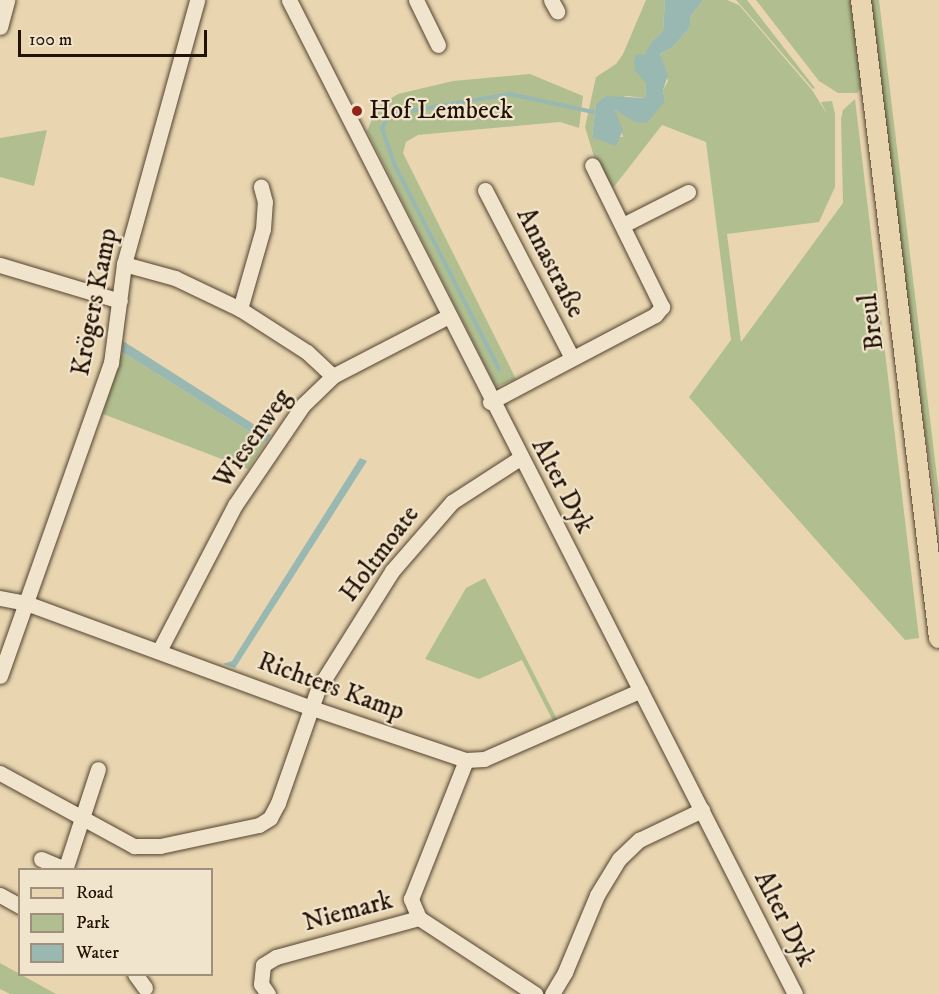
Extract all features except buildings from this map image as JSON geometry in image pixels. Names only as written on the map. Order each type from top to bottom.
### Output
[{"type":"main road","name":"Breul","points":[[861,0],[939,638]]},
{"type":"street","points":[[0,27],[6,0]]},
{"type":"street","name":"Krögers Kamp","points":[[0,676],[111,363],[124,264],[197,0]]},
{"type":"street","name":"Alter Dyk","points":[[289,0],[490,402],[642,690],[795,994]]},
{"type":"street","points":[[416,0],[438,45]]},
{"type":"street","name":"Annastraße","points":[[490,402],[655,315],[662,307],[592,165]]},
{"type":"street","points":[[240,309],[263,229],[265,202],[261,187]]},
{"type":"street","name":"Annastraße","points":[[485,190],[572,358]]},
{"type":"street","points":[[623,225],[688,192]]},
{"type":"street","points":[[124,264],[175,278],[240,309],[307,352],[333,376]]},
{"type":"street","points":[[0,265],[120,302]]},
{"type":"street","name":"Wiesenweg","points":[[160,649],[235,505],[296,415],[333,376],[447,316]]},
{"type":"street","name":"Holtmoate","points":[[0,773],[134,846],[150,848],[259,825],[270,818],[278,802],[318,689],[409,547],[452,502],[520,458]]},
{"type":"street","name":"Richters Kamp","points":[[0,598],[26,603],[160,649],[312,708],[466,760],[484,759],[642,690]]},
{"type":"street","name":"Niemark","points":[[268,994],[261,984],[263,965],[276,957],[419,918],[411,899],[466,760]]},
{"type":"street","points":[[64,868],[98,769]]},
{"type":"street","points":[[552,994],[597,895],[619,859],[639,840],[702,810]]},
{"type":"street","points":[[41,859],[62,868]]},
{"type":"street","points":[[0,895],[18,905]]},
{"type":"street","points":[[419,918],[535,994]]},
{"type":"street","points":[[136,976],[145,988]]},
{"type":"green space","points":[[646,0],[665,0],[663,31],[651,42],[639,73],[646,83],[645,98],[627,96],[596,104],[592,137],[623,137],[615,110],[630,118],[665,101],[663,90],[668,81],[660,54],[673,47],[690,27],[690,17],[703,0],[727,0],[739,5],[812,90],[827,114],[821,102],[832,101],[835,114],[835,187],[819,222],[727,234],[741,342],[843,203],[841,119],[843,110],[855,99],[919,638],[905,640],[689,397],[731,340],[706,142],[662,125],[613,188],[595,160],[585,127],[596,77],[616,64],[623,54]]},
{"type":"green space","points":[[736,0],[747,0],[815,88],[813,89]]},
{"type":"green space","points":[[756,0],[851,0],[862,87],[857,93],[838,93],[819,81]]},
{"type":"green space","points":[[870,0],[879,0],[939,493],[939,522],[915,368]]},
{"type":"green space","points":[[530,74],[583,96],[579,128],[560,122],[418,135],[406,142],[403,153],[516,379],[496,387],[367,131],[377,107],[398,94],[453,81]]},
{"type":"green space","points":[[47,130],[34,186],[0,177],[0,138]]},
{"type":"green space","points":[[122,352],[266,442],[248,469],[103,414]]},
{"type":"green space","points":[[485,578],[558,721],[554,723],[522,660],[479,679],[425,659],[466,588]]},
{"type":"green space","points":[[0,963],[18,973],[18,976],[23,976],[56,994],[10,994],[0,989]]},
{"type":"water","points":[[665,0],[703,0],[690,17],[690,27],[673,47],[660,54],[668,75],[663,90],[665,101],[647,123],[635,122],[615,110],[623,130],[616,146],[592,137],[596,104],[606,96],[645,98],[646,83],[635,71],[634,60],[637,54],[645,55],[651,42],[663,31]]},
{"type":"water","points":[[123,341],[271,435],[266,442],[122,352]]},
{"type":"water","points":[[360,458],[367,461],[235,668],[223,664],[232,661]]},
{"type":"waterway","points":[[499,369],[395,166],[382,128],[388,118],[398,113],[510,94],[593,112]]},
{"type":"place","name":"Hof Lembeck","points":[[357,111]]}]
